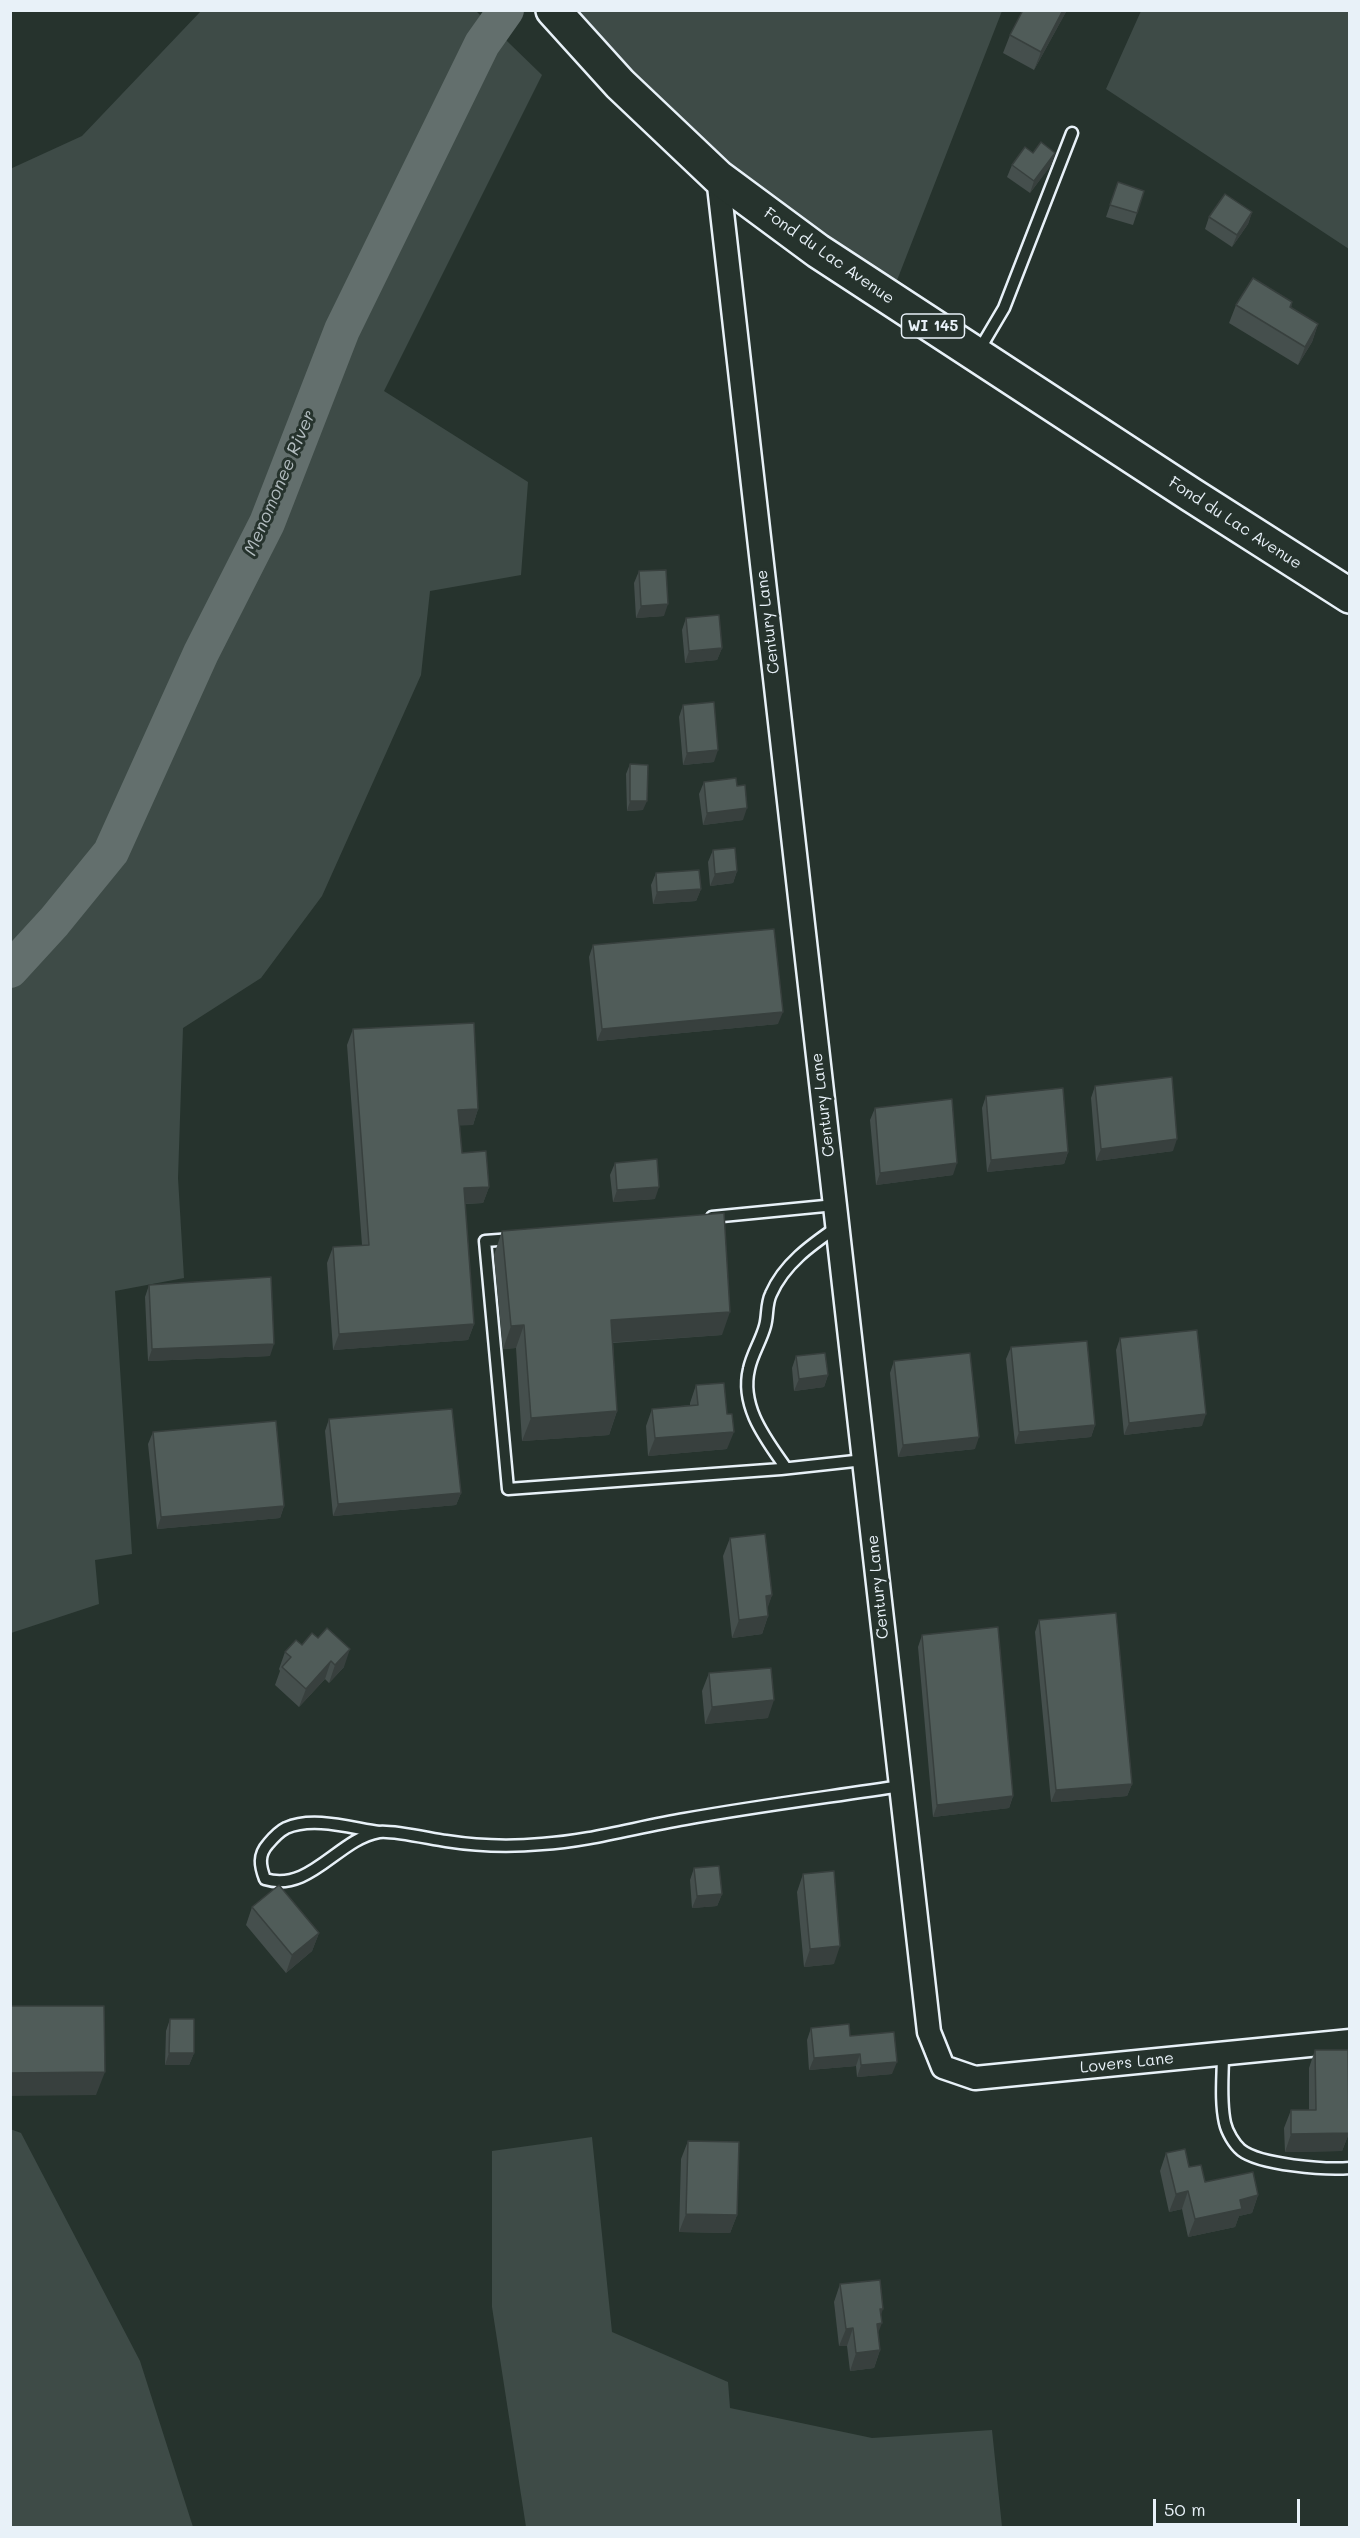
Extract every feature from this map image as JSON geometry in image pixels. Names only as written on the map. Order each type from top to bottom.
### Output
[{"type":"main road","name":"Fond du Lac Avenue","points":[[553,10],[620,84],[718,177],[818,251],[1350,596]]},
{"type":"street","name":"Century Lane","points":[[718,177],[929,2032]]},
{"type":"street","name":"Lovers Lane","points":[[929,2032],[943,2067],[975,2078],[1350,2041]]},
{"type":"lane","points":[[976,355],[1004,308],[1072,133]]},
{"type":"lane","points":[[698,1218],[836,1216]]},
{"type":"lane","points":[[786,1468],[755,1423],[747,1392],[748,1369],[765,1326],[770,1296],[784,1272],[836,1216]]},
{"type":"lane","points":[[521,1238],[485,1241],[508,1490],[864,1460]]},
{"type":"lane","points":[[379,1832],[358,1840],[293,1881],[278,1883],[265,1879],[261,1870],[260,1857],[265,1847],[286,1828],[314,1823],[489,1845],[543,1844],[607,1835],[684,1819],[901,1786]]},
{"type":"lane","points":[[1223,2053],[1225,2123],[1230,2136],[1241,2150],[1283,2163],[1334,2169],[1350,2168]]},
{"type":"shaded area","points":[[201,11],[476,11],[542,75],[384,391],[528,482],[521,575],[430,591],[421,675],[322,896],[261,978],[183,1028],[178,1178],[184,1278],[115,1291],[132,1554],[95,1560],[99,1604],[11,1633],[10,169],[82,136]]},
{"type":"shaded area","points":[[572,11],[1002,11],[894,288],[732,168],[612,56]]},
{"type":"shaded area","points":[[1141,11],[1349,11],[1349,249],[1106,89]]},
{"type":"shaded area","points":[[10,2129],[21,2133],[140,2361],[193,2527],[11,2527]]},
{"type":"shaded area","points":[[592,2137],[612,2332],[728,2382],[730,2408],[872,2438],[992,2430],[1002,2527],[526,2527],[492,2307],[492,2151]]},
{"type":"building","points":[[1023,10],[1063,10],[1041,52],[1010,35]]},
{"type":"building","points":[[1041,142],[1055,153],[1034,181],[1012,165],[1025,147],[1033,153]]},
{"type":"building","points":[[1118,182],[1144,191],[1137,213],[1110,205]]},
{"type":"building","points":[[1225,194],[1252,212],[1237,235],[1209,217]]},
{"type":"building","points":[[1253,278],[1292,302],[1290,307],[1318,324],[1305,347],[1236,305]]},
{"type":"building","points":[[666,570],[668,604],[641,606],[639,571]]},
{"type":"building","points":[[719,615],[722,648],[689,651],[686,618]]},
{"type":"building","points":[[714,702],[718,750],[687,753],[683,705]]},
{"type":"building","points":[[630,764],[648,765],[647,801],[630,801]]},
{"type":"building","points":[[736,778],[737,786],[745,785],[747,808],[707,813],[704,782]]},
{"type":"building","points":[[735,848],[737,871],[715,874],[713,850]]},
{"type":"building","points":[[699,870],[701,889],[657,892],[656,873]]},
{"type":"building","points":[[774,929],[783,1012],[602,1029],[593,945]]},
{"type":"building","points":[[474,1023],[478,1109],[458,1110],[462,1153],[486,1151],[489,1187],[464,1188],[474,1324],[339,1334],[333,1247],[369,1245],[353,1029]]},
{"type":"building","points":[[1172,1077],[1177,1139],[1101,1149],[1095,1086]]},
{"type":"building","points":[[1063,1088],[1068,1152],[991,1160],[986,1096]]},
{"type":"building","points":[[952,1099],[957,1163],[880,1173],[875,1108]]},
{"type":"building","points":[[657,1159],[659,1187],[617,1190],[615,1163]]},
{"type":"building","points":[[724,1213],[730,1312],[611,1320],[617,1411],[531,1418],[524,1325],[511,1326],[502,1231]]},
{"type":"building","points":[[271,1277],[274,1344],[152,1349],[149,1285]]},
{"type":"building","points":[[1197,1330],[1206,1414],[1129,1423],[1120,1338]]},
{"type":"building","points":[[1087,1341],[1095,1425],[1019,1432],[1011,1347]]},
{"type":"building","points":[[825,1353],[828,1375],[799,1379],[796,1356]]},
{"type":"building","points":[[970,1353],[979,1437],[903,1445],[894,1361]]},
{"type":"building","points":[[724,1383],[727,1414],[732,1414],[734,1432],[655,1438],[652,1409],[698,1405],[696,1385]]},
{"type":"building","points":[[452,1409],[461,1493],[338,1504],[329,1419]]},
{"type":"building","points":[[276,1421],[284,1506],[161,1517],[153,1432]]},
{"type":"building","points":[[765,1534],[772,1595],[766,1596],[768,1616],[739,1620],[730,1538]]},
{"type":"building","points":[[1116,1613],[1132,1784],[1056,1790],[1039,1620]]},
{"type":"building","points":[[998,1627],[1013,1796],[937,1805],[922,1635]]},
{"type":"building","points":[[327,1628],[350,1649],[335,1665],[331,1661],[306,1689],[282,1667],[291,1657],[285,1652],[296,1640],[302,1645],[312,1633],[318,1638]]},
{"type":"building","points":[[771,1668],[774,1700],[712,1707],[709,1673]]},
{"type":"building","points":[[719,1866],[722,1894],[697,1896],[694,1868]]},
{"type":"building","points":[[834,1871],[840,1946],[810,1949],[803,1874]]},
{"type":"building","points":[[279,1885],[319,1933],[292,1955],[252,1907]]},
{"type":"building","points":[[10,2006],[104,2006],[105,2072],[10,2073]]},
{"type":"building","points":[[170,2019],[194,2019],[194,2053],[169,2053]]},
{"type":"building","points":[[849,2024],[850,2036],[894,2032],[897,2062],[861,2065],[860,2054],[814,2058],[811,2028]]},
{"type":"building","points":[[1315,2050],[1348,2050],[1349,2133],[1291,2134],[1291,2110],[1316,2110]]},
{"type":"building","points":[[688,2141],[739,2142],[737,2215],[686,2214]]},
{"type":"building","points":[[1185,2149],[1189,2167],[1201,2165],[1205,2182],[1253,2172],[1258,2195],[1240,2200],[1242,2209],[1195,2219],[1188,2191],[1176,2194],[1166,2153]]},
{"type":"building","points":[[880,2280],[883,2309],[880,2309],[882,2323],[877,2324],[880,2350],[856,2353],[853,2328],[846,2329],[840,2284]]},
{"type":"waterway","name":"Menomonee River","points":[[10,970],[54,922],[111,852],[201,653],[267,523],[342,330],[482,44],[506,10]]}]
